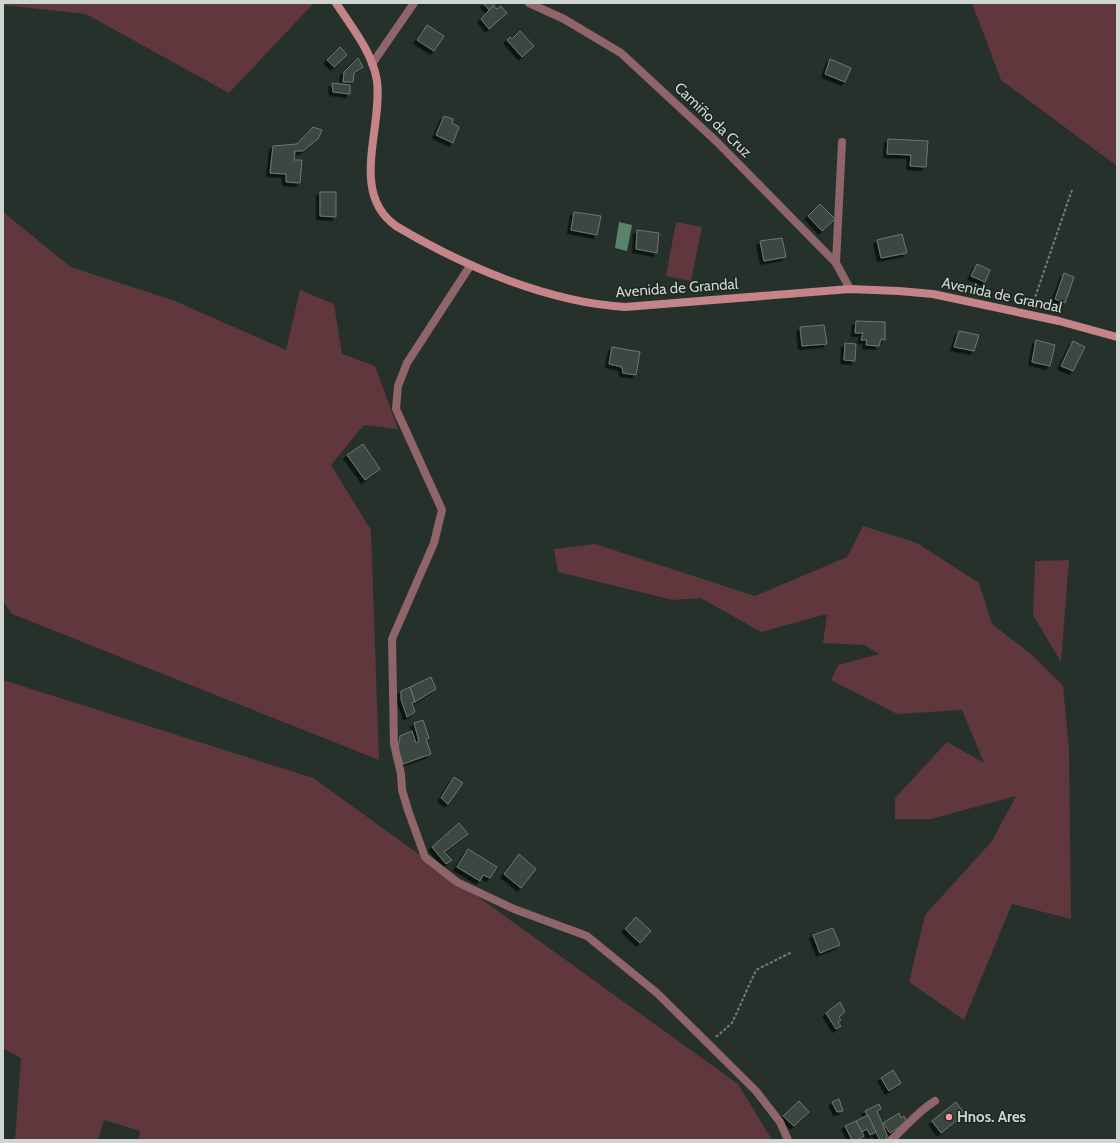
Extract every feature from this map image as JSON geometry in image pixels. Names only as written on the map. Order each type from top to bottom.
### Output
[{"type":"street","name":"Avenida de Grandal","points":[[336,3],[372,64],[376,79],[378,98],[371,172],[375,203],[384,216],[396,226],[470,266],[582,302],[611,306],[633,306],[850,289],[933,294],[1029,315],[1117,337]]},
{"type":"street","points":[[372,64],[414,3]]},
{"type":"street","name":"Camiño da Cruz","points":[[529,3],[564,19],[621,53],[716,141],[836,264],[850,289]]},
{"type":"street","points":[[836,264],[842,142]]},
{"type":"street","points":[[470,266],[408,363],[398,386],[396,409],[442,510],[434,543],[392,639],[394,744],[401,774],[402,790],[425,857],[457,882],[514,909],[587,936],[657,993],[709,1043],[756,1091],[780,1122],[788,1140]]},
{"type":"street","points":[[891,1140],[909,1124],[922,1109],[935,1101]]},
{"type":"path","points":[[1029,315],[1072,190]]},
{"type":"path","points":[[709,1043],[732,1023],[756,970],[792,952]]},
{"type":"shaded area","points":[[3,3],[314,3],[229,93],[86,14],[3,5]]},
{"type":"shaded area","points":[[972,3],[1117,3],[1117,166],[1001,80]]},
{"type":"shaded area","points":[[3,212],[71,267],[175,301],[286,350],[300,290],[334,304],[342,354],[375,366],[398,429],[364,425],[331,465],[371,530],[379,760],[12,614],[3,601]]},
{"type":"shaded area","points":[[619,222],[632,225],[627,251],[615,248]]},
{"type":"shaded area","points":[[676,222],[702,227],[691,281],[666,276]]},
{"type":"shaded area","points":[[863,526],[917,543],[979,583],[992,624],[1031,654],[1063,686],[1069,748],[1071,919],[1012,904],[964,1020],[909,982],[925,915],[992,841],[1016,796],[931,819],[895,819],[895,798],[947,742],[984,763],[962,710],[897,714],[831,680],[838,665],[879,654],[864,645],[823,643],[827,614],[761,632],[701,598],[673,600],[558,572],[554,549],[595,544],[755,596],[847,557]]},
{"type":"shaded area","points":[[1069,560],[1061,662],[1033,615],[1035,561]]},
{"type":"shaded area","points":[[3,680],[313,778],[738,1084],[772,1140],[139,1140],[140,1131],[104,1120],[98,1140],[15,1140],[21,1058],[3,1048]]},
{"type":"building","points":[[483,3],[496,3],[489,10]]},
{"type":"building","points":[[493,6],[497,9],[501,6],[507,13],[489,29],[481,19]]},
{"type":"building","points":[[427,25],[444,36],[434,51],[417,40]]},
{"type":"building","points":[[520,31],[534,46],[522,57],[507,40],[510,37],[512,39]]},
{"type":"building","points":[[340,47],[347,55],[334,67],[327,60]]},
{"type":"building","points":[[358,58],[363,67],[354,73],[353,82],[343,82],[344,72]]},
{"type":"building","points":[[830,59],[851,68],[845,82],[825,74]]},
{"type":"building","points":[[332,83],[350,85],[350,94],[333,92]]},
{"type":"building","points":[[444,116],[453,119],[452,123],[459,127],[453,143],[436,135]]},
{"type":"building","points":[[313,127],[322,130],[318,139],[303,151],[295,151],[294,160],[302,160],[300,183],[286,182],[286,174],[270,173],[273,146],[297,144]]},
{"type":"building","points":[[888,139],[928,141],[926,167],[910,166],[911,155],[887,154]]},
{"type":"building","points":[[320,192],[336,192],[336,217],[320,216]]},
{"type":"building","points":[[820,204],[835,219],[822,231],[808,216]]},
{"type":"building","points":[[574,212],[601,216],[597,235],[571,230]]},
{"type":"building","points":[[637,230],[659,233],[657,253],[636,249]]},
{"type":"building","points":[[902,234],[907,253],[881,258],[877,240]]},
{"type":"building","points":[[782,238],[786,257],[764,261],[760,241]]},
{"type":"building","points":[[977,264],[990,270],[985,282],[971,276]]},
{"type":"building","points":[[1064,273],[1074,277],[1065,303],[1055,299]]},
{"type":"building","points":[[856,321],[885,322],[885,340],[881,339],[879,346],[866,345],[867,340],[861,340],[863,333],[855,333]]},
{"type":"building","points":[[824,325],[827,344],[802,346],[800,327]]},
{"type":"building","points":[[959,331],[979,335],[974,351],[954,347]]},
{"type":"building","points":[[1036,340],[1055,345],[1050,366],[1032,362]]},
{"type":"building","points":[[1073,341],[1085,347],[1073,371],[1061,366]]},
{"type":"building","points":[[845,343],[856,344],[855,361],[844,360]]},
{"type":"building","points":[[612,347],[640,352],[636,375],[623,373],[622,367],[609,364]]},
{"type":"building","points":[[363,444],[380,469],[365,480],[347,455]]},
{"type":"building","points":[[431,677],[436,689],[415,702],[410,687]]},
{"type":"building","points":[[410,687],[415,702],[412,703],[415,712],[407,717],[401,699],[401,691]]},
{"type":"building","points":[[423,720],[429,738],[426,739],[431,754],[403,764],[398,749],[400,736],[412,731],[416,743],[419,741],[414,723]]},
{"type":"building","points":[[454,777],[463,783],[448,804],[441,798]]},
{"type":"building","points":[[459,823],[468,834],[444,852],[452,860],[446,864],[432,847]]},
{"type":"building","points":[[468,849],[497,867],[490,878],[483,875],[480,881],[457,867]]},
{"type":"building","points":[[519,854],[536,869],[521,888],[504,874]]},
{"type":"building","points":[[636,917],[651,931],[640,943],[625,929]]},
{"type":"building","points":[[833,928],[840,945],[820,953],[813,935]]},
{"type":"building","points":[[840,1002],[845,1012],[839,1017],[841,1020],[838,1022],[841,1026],[836,1029],[826,1013]]},
{"type":"building","points":[[893,1070],[901,1083],[889,1091],[881,1078]]},
{"type":"building","points":[[839,1099],[843,1111],[837,1112],[832,1102]]},
{"type":"building","points":[[799,1101],[809,1112],[794,1126],[783,1116]]},
{"type":"building","name":"Hnos. Ares","points":[[956,1102],[965,1114],[941,1133],[932,1121]]},
{"type":"building","points":[[879,1104],[881,1109],[877,1111],[887,1135],[886,1140],[880,1140],[865,1111]]},
{"type":"building","points":[[899,1113],[901,1118],[904,1116],[907,1122],[890,1133],[883,1123]]},
{"type":"building","points":[[868,1115],[876,1132],[870,1135],[867,1129],[862,1132],[856,1121]]},
{"type":"building","points":[[856,1121],[864,1136],[857,1140],[852,1140],[845,1126]]},
{"type":"place","name":"Hnos. Ares","points":[[949,1117]]}]
